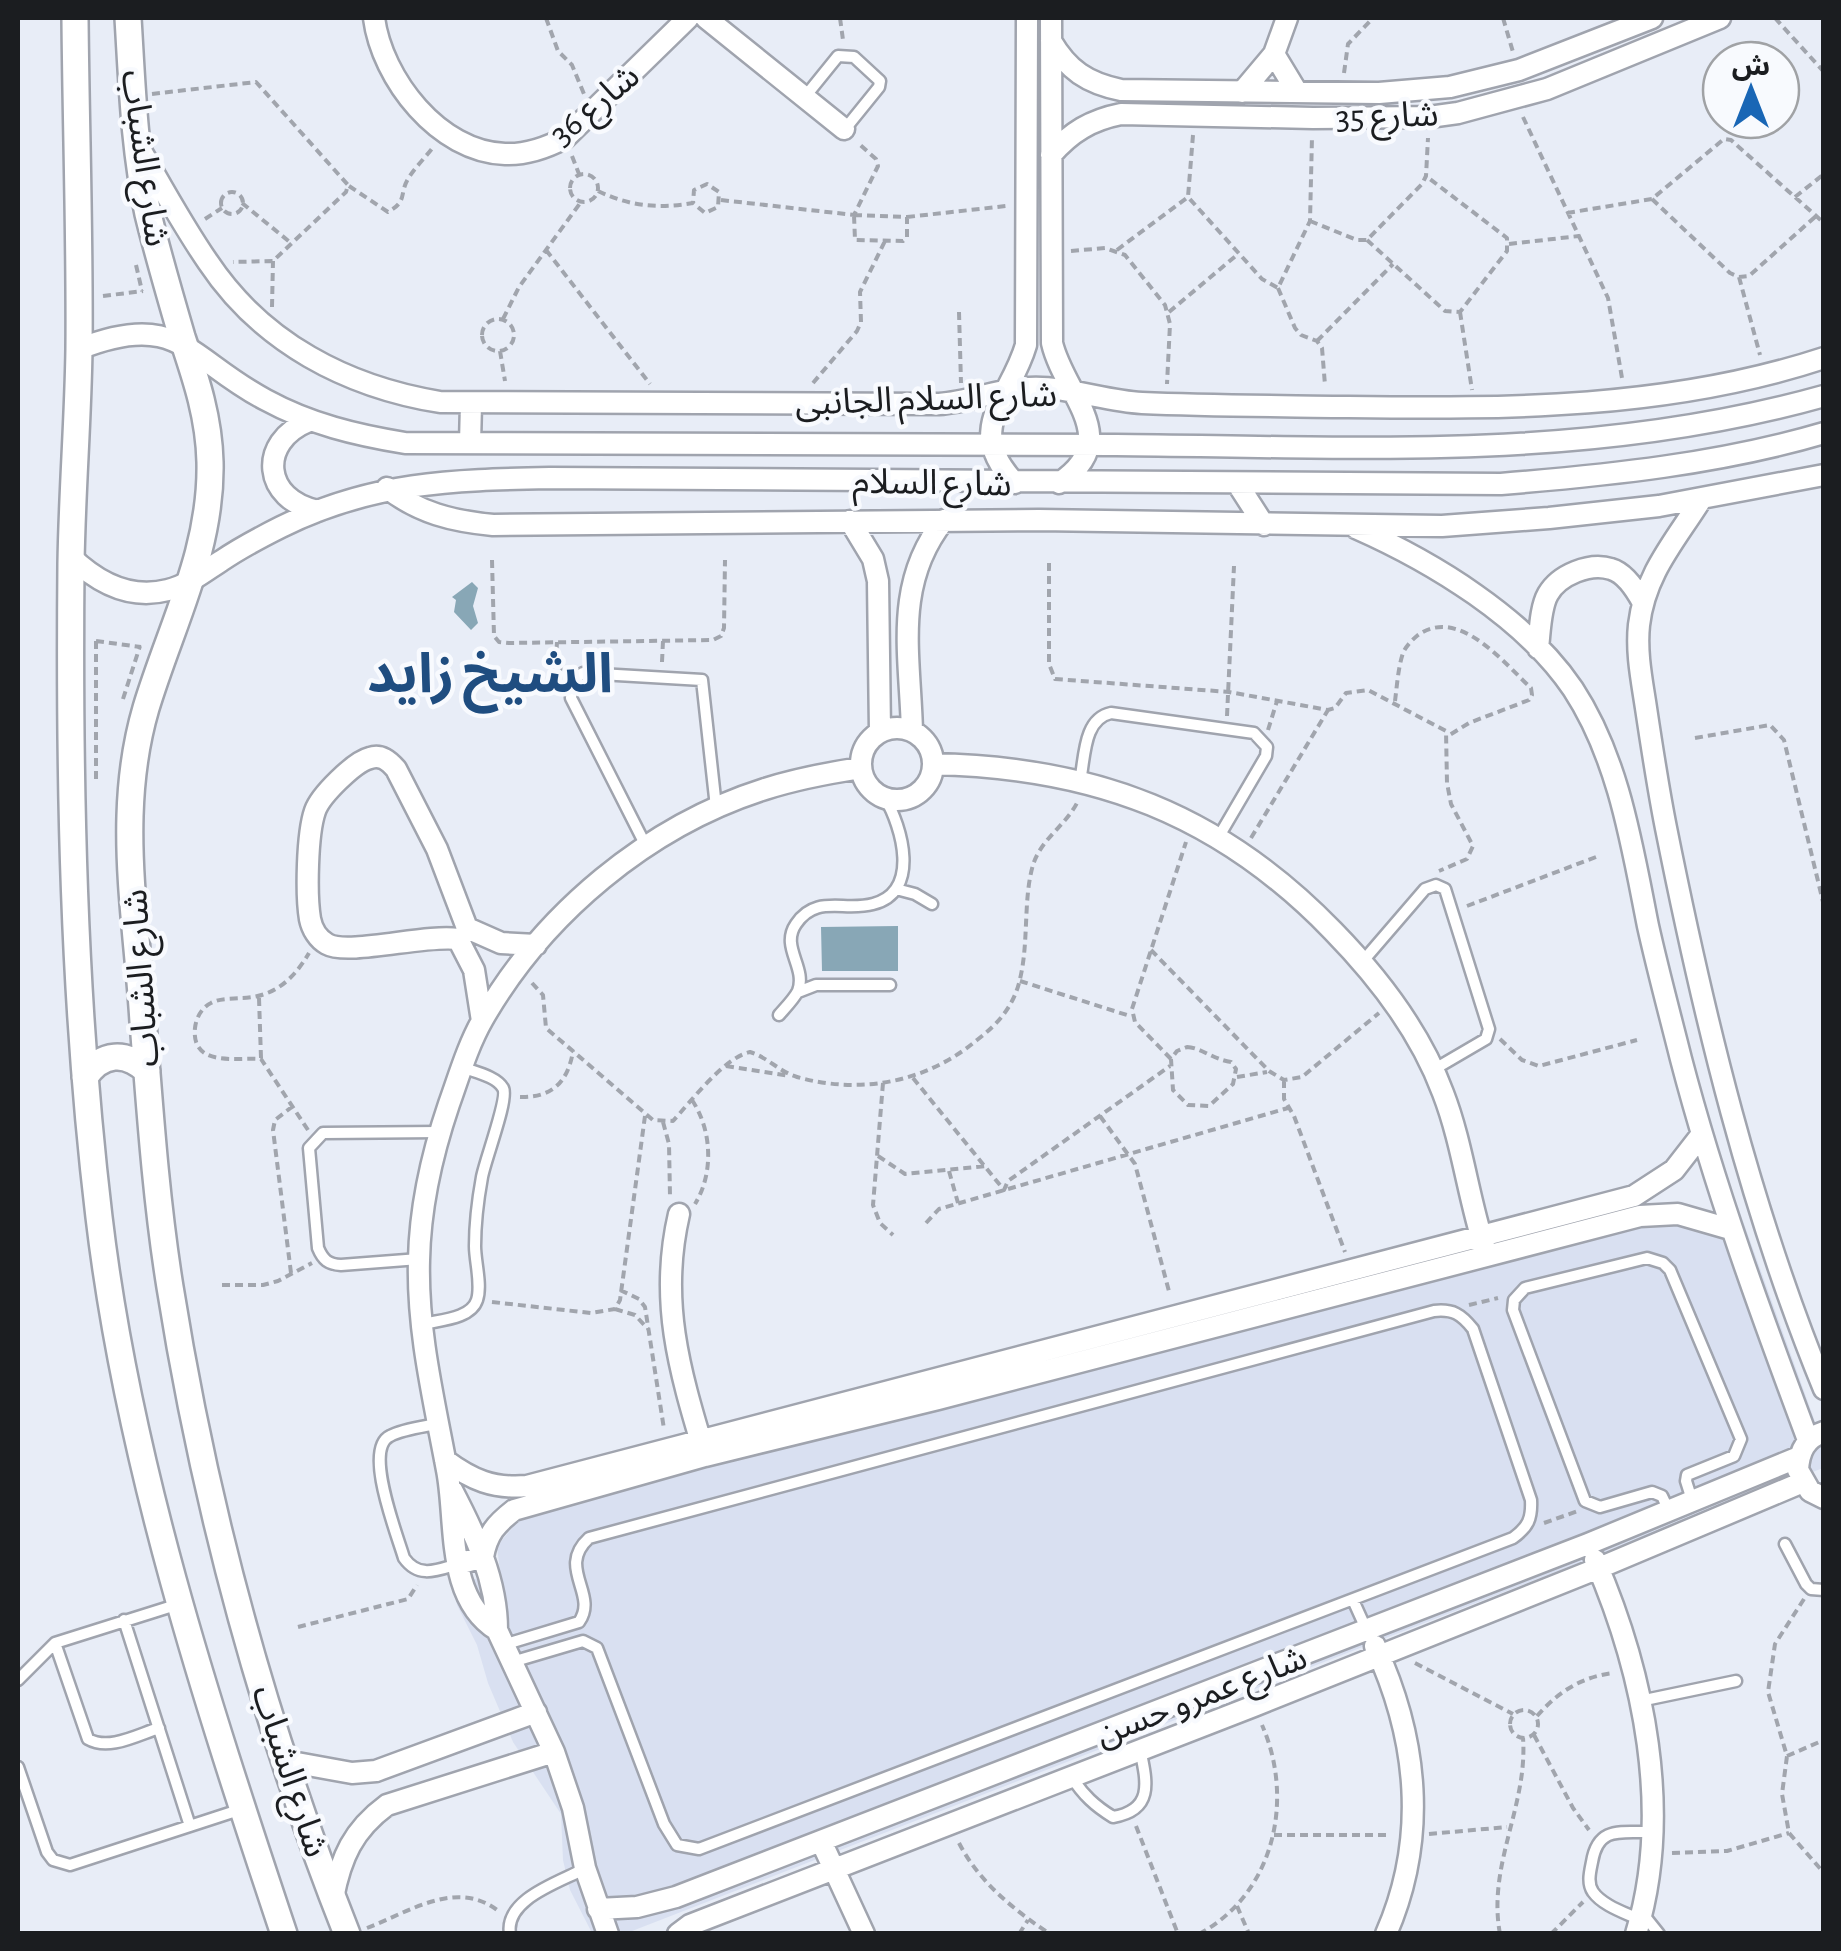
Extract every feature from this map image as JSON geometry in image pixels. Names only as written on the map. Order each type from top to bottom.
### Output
[{"type":"street","name":"شارع الشباب","points":[[75,18],[79,350],[72,557],[83,641],[74,916],[84,1076],[99,1220],[122,1363],[180,1603],[284,1934]]},
{"type":"street","name":"شارع الشباب","points":[[128,18],[136,144],[148,210],[155,290],[198,380],[210,460],[203,541],[137,746],[130,815],[162,1232],[188,1391],[237,1600],[286,1761],[333,1898],[350,1934]]},
{"type":"street","name":"شارع 36","points":[[374,18],[382,52],[394,75],[426,115],[483,151],[525,153],[564,138],[688,18]]},
{"type":"street","points":[[706,18],[844,129]]},
{"type":"street","points":[[1015,483],[996,458],[992,416],[1026,346],[1027,18]]},
{"type":"street","points":[[1051,18],[1052,344],[1071,392],[1087,416],[1089,445],[1078,467],[1060,483]]},
{"type":"street","points":[[1242,92],[1274,54],[1287,18]]},
{"type":"street","name":"شارع 35","points":[[1051,40],[1062,60],[1079,75],[1099,86],[1121,90],[1343,93],[1450,87],[1519,70],[1652,18]]},
{"type":"street","name":"شارع 35","points":[[1051,154],[1074,132],[1121,114],[1429,116],[1515,100],[1720,18]]},
{"type":"street","points":[[1274,54],[1297,92]]},
{"type":"street","name":"شارع السلام الجانبى","points":[[136,144],[208,263],[238,300],[272,332],[310,358],[352,380],[396,395],[471,404],[961,403],[1026,388],[1166,404],[1475,409],[1626,399],[1765,374],[1824,358]]},
{"type":"street","name":"شارع السلام","points":[[79,350],[104,340],[158,335],[184,344],[264,400],[309,420],[356,435],[405,444],[1486,448],[1693,427],[1824,396]]},
{"type":"street","points":[[470,444],[471,404]]},
{"type":"street","points":[[309,420],[282,438],[274,453],[273,470],[288,499],[302,508],[318,511]]},
{"type":"street","name":"شارع السلام","points":[[72,557],[90,576],[114,588],[167,590],[192,581],[253,542],[318,511],[386,488],[442,482],[550,478],[1501,484],[1702,460],[1824,433]]},
{"type":"street","points":[[1702,460],[1706,497],[1669,543],[1653,572],[1643,602],[1639,658],[1656,782],[1686,930],[1761,1218],[1790,1306],[1824,1389]]},
{"type":"street","points":[[386,488],[407,504],[436,516],[492,524],[944,520],[1442,526],[1549,518],[1706,497],[1824,475]]},
{"type":"street","points":[[1238,484],[1264,524]]},
{"type":"street","points":[[912,731],[908,604],[918,559],[944,520]]},
{"type":"street","points":[[850,521],[872,559],[880,603],[880,732]]},
{"type":"street","points":[[1349,526],[1429,564],[1477,598],[1538,648],[1585,708],[1610,767],[1702,1134],[1730,1229],[1810,1443],[1798,1470],[1810,1491],[1824,1498]]},
{"type":"street","points":[[1538,648],[1548,594],[1565,577],[1588,568],[1612,568],[1633,586],[1643,602]]},
{"type":"street","points":[[880,603],[908,604]]},
{"type":"street","points":[[896,728],[912,731],[930,750],[933,764],[923,789],[899,800],[885,798],[865,781],[862,754],[880,732],[896,728]]},
{"type":"street","points":[[482,1021],[474,970],[463,934],[438,849],[396,768],[386,758],[372,756],[323,796],[315,811],[309,894],[310,920],[316,934],[327,944],[342,948],[463,934],[501,943],[536,945]]},
{"type":"street","points":[[933,764],[999,767],[1119,792],[1193,823],[1242,852],[1303,899],[1363,961],[1393,1002],[1432,1070],[1444,1094],[1483,1244]]},
{"type":"street","points":[[504,1646],[483,1557],[451,1487],[422,1324],[419,1258],[426,1188],[462,1067],[482,1021],[518,968],[566,912],[604,877],[646,846],[716,808],[779,785],[861,768]]},
{"type":"street","points":[[84,1076],[102,1059],[114,1056],[126,1057],[147,1072]]},
{"type":"street","points":[[1637,1206],[1674,1170],[1702,1134]]},
{"type":"street","points":[[1022,1366],[1175,1315],[1351,1268],[1483,1244],[1637,1206],[1730,1229]]},
{"type":"street","points":[[679,1214],[670,1252],[670,1309],[702,1448]]},
{"type":"street","points":[[483,1557],[486,1538],[514,1510],[702,1448],[1022,1366],[1260,1316],[1483,1244]]},
{"type":"street","points":[[1253,1294],[1260,1316]]},
{"type":"street","name":"شارع عمرو حسن","points":[[598,1909],[657,1904],[821,1841],[1588,1544],[1692,1501],[1810,1443]]},
{"type":"street","points":[[445,1460],[484,1484],[506,1488],[527,1486],[667,1449],[702,1448]]},
{"type":"street","name":"شارع عمرو حسن","points":[[678,1934],[690,1925],[1254,1706],[1803,1482]]},
{"type":"street","points":[[451,1487],[449,1507],[458,1564],[472,1603],[504,1646],[554,1752],[573,1808],[585,1868],[608,1934]]},
{"type":"street","points":[[1588,1544],[1633,1673],[1650,1774],[1653,1842],[1640,1922]]},
{"type":"street","points":[[458,1564],[483,1557]]},
{"type":"street","points":[[1368,1630],[1385,1653],[1404,1725],[1415,1798],[1413,1835],[1402,1891],[1386,1934]]},
{"type":"street","points":[[286,1761],[352,1773],[376,1770],[536,1712]]},
{"type":"street","points":[[1093,1736],[1104,1762]]},
{"type":"street","points":[[333,1898],[338,1870],[349,1844],[364,1821],[387,1805],[554,1752]]},
{"type":"street","points":[[821,1841],[864,1934]]},
{"type":"lane","points":[[804,98],[838,56],[854,57],[880,81],[844,129]]},
{"type":"lane","points":[[646,846],[571,698],[576,677],[583,673],[699,679],[704,685],[716,808]]},
{"type":"lane","points":[[1080,781],[1090,730],[1102,715],[1254,732],[1267,747],[1266,756],[1218,838]]},
{"type":"lane","points":[[779,1015],[797,992],[798,968],[790,944],[792,930],[800,918],[813,907],[873,904],[886,899],[902,877],[899,824],[885,798]]},
{"type":"lane","points":[[1363,961],[1425,889],[1436,885],[1445,889],[1489,1030],[1486,1039],[1432,1070]]},
{"type":"lane","points":[[896,889],[932,904]]},
{"type":"lane","points":[[798,968],[826,985]]},
{"type":"lane","points":[[797,992],[826,985],[890,985]]},
{"type":"lane","points":[[422,1324],[462,1315],[477,1300],[478,1196],[487,1150],[505,1097],[496,1080],[462,1067]]},
{"type":"lane","points":[[419,1258],[341,1265],[322,1258],[308,1158],[314,1139],[323,1133],[440,1132]]},
{"type":"lane","points":[[1669,1511],[1662,1496],[1652,1492],[1609,1506],[1592,1506],[1585,1501],[1513,1310],[1518,1293],[1525,1288],[1646,1258],[1663,1263],[1670,1270],[1740,1439],[1734,1456],[1687,1475],[1692,1501]]},
{"type":"lane","points":[[1450,1310],[1464,1316],[1478,1346],[1530,1500],[1532,1516],[1525,1529],[1513,1538],[699,1849],[677,1844],[664,1824],[597,1648],[583,1641],[504,1646],[579,1622],[585,1606],[576,1558],[580,1546],[589,1538],[1450,1310]]},
{"type":"lane","points":[[438,1424],[387,1436],[378,1456],[404,1558],[419,1572],[458,1564]]},
{"type":"lane","points":[[1785,1544],[1818,1589]]},
{"type":"lane","points":[[1354,1600],[1368,1630]]},
{"type":"lane","points":[[18,1680],[55,1643],[180,1603]]},
{"type":"lane","points":[[124,1620],[190,1826]]},
{"type":"lane","points":[[55,1643],[88,1739],[102,1745],[159,1728]]},
{"type":"lane","points":[[1639,1701],[1736,1681]]},
{"type":"lane","points":[[1071,1775],[1082,1794],[1098,1808],[1113,1817],[1131,1814],[1142,1804],[1145,1790],[1140,1749]]},
{"type":"lane","points":[[18,1766],[48,1852],[60,1864],[70,1865],[242,1809]]},
{"type":"lane","points":[[1653,1842],[1609,1834],[1600,1838],[1594,1852],[1591,1890],[1659,1934]]},
{"type":"lane","points":[[509,1930],[520,1904],[585,1868]]},
{"type":"path","points":[[546,18],[558,50],[582,83],[586,104],[582,123]]},
{"type":"path","points":[[840,18],[846,54]]},
{"type":"path","points":[[1343,93],[1348,44],[1374,18]]},
{"type":"path","points":[[1503,18],[1519,70]]},
{"type":"path","points":[[1775,18],[1824,72]]},
{"type":"path","points":[[133,97],[256,82],[348,185],[388,212],[394,210],[405,194],[406,182],[446,131]]},
{"type":"path","points":[[1515,100],[1608,298],[1626,399]]},
{"type":"path","points":[[1195,115],[1188,197],[1262,280],[1278,288],[1301,335],[1322,348],[1328,406]]},
{"type":"path","points":[[1368,240],[1426,176],[1429,116]]},
{"type":"path","points":[[1278,288],[1310,221],[1313,118]]},
{"type":"path","points":[[844,129],[876,159],[878,166],[854,215],[855,240],[906,240],[906,216]]},
{"type":"path","points":[[1567,212],[1652,199],[1724,140],[1731,140],[1824,223]]},
{"type":"path","points":[[580,174],[594,178],[598,190],[588,202],[581,202],[570,192],[573,178],[580,174]]},
{"type":"path","points":[[1795,197],[1824,174]]},
{"type":"path","points":[[1426,176],[1507,238],[1509,244],[1460,312],[1475,409]]},
{"type":"path","points":[[598,190],[634,204],[692,204],[705,213],[712,212],[721,200],[720,192],[708,184],[694,190],[692,204]]},
{"type":"path","points":[[208,263],[273,261],[346,192],[348,185]]},
{"type":"path","points":[[242,203],[231,214],[222,208],[221,202],[226,193],[238,193],[242,203],[291,244]]},
{"type":"path","points":[[1116,250],[1188,197]]},
{"type":"path","points":[[1652,199],[1738,278],[1749,276],[1816,216]]},
{"type":"path","points":[[721,200],[854,215],[906,216],[1027,204]]},
{"type":"path","points":[[503,319],[518,287],[581,202]]},
{"type":"path","points":[[1310,221],[1357,240],[1368,240],[1445,311],[1460,312]]},
{"type":"path","points":[[1509,244],[1579,236]]},
{"type":"path","points":[[795,404],[856,331],[861,322],[860,292],[886,241]]},
{"type":"path","points":[[546,250],[666,404]]},
{"type":"path","points":[[1051,252],[1116,250],[1125,255],[1169,312],[1166,404]]},
{"type":"path","points":[[78,298],[155,290],[133,253]]},
{"type":"path","points":[[1169,312],[1239,254]]},
{"type":"path","points":[[272,332],[273,261]]},
{"type":"path","points":[[1317,342],[1393,264]]},
{"type":"path","points":[[1738,278],[1765,374]]},
{"type":"path","points":[[959,312],[961,403]]},
{"type":"path","points":[[503,319],[513,328],[514,336],[507,348],[500,351],[487,347],[482,334],[488,321],[503,319]]},
{"type":"path","points":[[500,351],[508,404]]},
{"type":"path","points":[[492,560],[494,636],[499,642],[713,640],[721,636],[724,628],[725,560]]},
{"type":"path","points":[[1049,562],[1050,664],[1055,679],[1229,692],[1328,710],[1335,708],[1346,694],[1360,690],[1394,702],[1446,731],[1451,804],[1472,846],[1467,859],[1440,870],[1436,885]]},
{"type":"path","points":[[1226,729],[1234,566]]},
{"type":"path","points":[[1394,702],[1404,652],[1413,638],[1442,626],[1482,642],[1530,688],[1532,695],[1529,700],[1448,736]]},
{"type":"path","points":[[96,792],[83,641],[140,646],[164,654]]},
{"type":"path","points":[[662,676],[663,641]]},
{"type":"path","points":[[557,642],[556,658],[563,670],[576,677]]},
{"type":"path","points":[[1262,738],[1276,714],[1277,701]]},
{"type":"path","points":[[1242,852],[1328,710]]},
{"type":"path","points":[[1695,738],[1770,725],[1778,731],[1784,740],[1824,906]]},
{"type":"path","points":[[726,1066],[846,1084],[913,1078],[952,1061],[1001,1019],[1013,1001],[1020,981],[1033,864],[1042,844],[1070,816],[1078,800],[1080,781]]},
{"type":"path","points":[[1132,1016],[1193,823]]},
{"type":"path","points":[[1454,911],[1596,858]]},
{"type":"path","points":[[261,1059],[224,1061],[211,1057],[200,1048],[195,1023],[211,1002],[259,998],[290,980],[310,951],[316,934]]},
{"type":"path","points":[[1150,950],[1268,1072],[1284,1080],[1302,1077],[1393,1002]]},
{"type":"path","points":[[518,968],[542,995],[546,1028],[645,1114],[663,1122],[673,1121],[726,1066],[750,1052],[795,1076]]},
{"type":"path","points":[[1020,981],[1132,1016],[1171,1059]]},
{"type":"path","points":[[259,998],[261,1059],[314,1139]]},
{"type":"path","points":[[1489,1030],[1522,1060],[1539,1066],[1637,1040]]},
{"type":"path","points":[[1237,1077],[1231,1062],[1212,1059],[1196,1048],[1178,1050],[1171,1059],[1173,1090],[1179,1100],[1198,1108],[1209,1106],[1237,1077],[1268,1072]]},
{"type":"path","points":[[505,1097],[548,1094],[570,1068],[573,1050]]},
{"type":"path","points":[[1004,1190],[1008,1181],[1170,1066]]},
{"type":"path","points":[[913,1078],[1004,1190]]},
{"type":"path","points":[[1284,1080],[1284,1099],[1294,1116],[1351,1268]]},
{"type":"path","points":[[882,1083],[873,1205],[880,1222],[894,1235]]},
{"type":"path","points":[[663,1122],[669,1144],[670,1196],[679,1214],[700,1196],[708,1158],[706,1127],[692,1100]]},
{"type":"path","points":[[291,1274],[273,1130],[275,1120],[293,1106]]},
{"type":"path","points":[[926,1223],[940,1209],[1288,1108]]},
{"type":"path","points":[[615,1309],[645,1114]]},
{"type":"path","points":[[1100,1116],[1130,1154],[1175,1315]]},
{"type":"path","points":[[878,1156],[905,1174],[986,1166]]},
{"type":"path","points":[[949,1171],[958,1204]]},
{"type":"path","points":[[222,1285],[263,1285],[322,1258]]},
{"type":"path","points":[[620,1290],[639,1299],[645,1307],[667,1449]]},
{"type":"path","points":[[1450,1310],[1518,1293]]},
{"type":"path","points":[[477,1300],[590,1313],[615,1309],[636,1315],[649,1331]]},
{"type":"path","points":[[1525,1529],[1592,1506]]},
{"type":"path","points":[[298,1627],[408,1599],[417,1586],[419,1572]]},
{"type":"path","points":[[1818,1589],[1783,1628],[1770,1662],[1770,1706],[1787,1756],[1782,1794],[1790,1834],[1824,1872]]},
{"type":"path","points":[[1385,1653],[1513,1714],[1525,1709],[1537,1716]]},
{"type":"path","points":[[1523,1738],[1538,1729],[1537,1716],[1551,1700],[1575,1684],[1601,1674],[1633,1673]]},
{"type":"path","points":[[1198,1934],[1236,1906],[1266,1861],[1274,1835],[1274,1768],[1254,1706]]},
{"type":"path","points":[[1513,1714],[1511,1730],[1523,1738]]},
{"type":"path","points":[[1534,1734],[1573,1808],[1586,1828],[1600,1838]]},
{"type":"path","points":[[1500,1934],[1496,1908],[1508,1827],[1523,1784],[1523,1738]]},
{"type":"path","points":[[1787,1756],[1824,1740]]},
{"type":"path","points":[[1131,1814],[1178,1934]]},
{"type":"path","points":[[948,1824],[982,1877],[1028,1920],[1050,1934]]},
{"type":"path","points":[[1274,1835],[1413,1835],[1508,1827]]},
{"type":"path","points":[[1653,1842],[1716,1853],[1790,1834]]},
{"type":"path","points":[[1551,1934],[1572,1916],[1591,1890]]},
{"type":"path","points":[[350,1934],[449,1896],[467,1895],[484,1900],[499,1912],[509,1930]]},
{"type":"path","points":[[1236,1906],[1249,1934]]},
{"type":"path","points":[[1019,1934],[1028,1920]]},
{"type":"shaded area","points":[[472,582],[478,588],[473,606],[478,623],[471,630],[454,612],[456,600],[452,597]]},
{"type":"shaded area","points":[[898,926],[898,971],[822,971],[821,927]]},
{"type":"shaded area","points":[[1738,1207],[1823,1444],[1823,1468],[627,1933],[592,1933],[570,1890],[563,1860],[561,1814],[513,1742],[477,1645],[457,1605],[454,1586],[500,1571],[497,1546],[524,1514],[1671,1220]]},
{"type":"district","name":"الشيخ زايد","points":[[490,673]]}]
